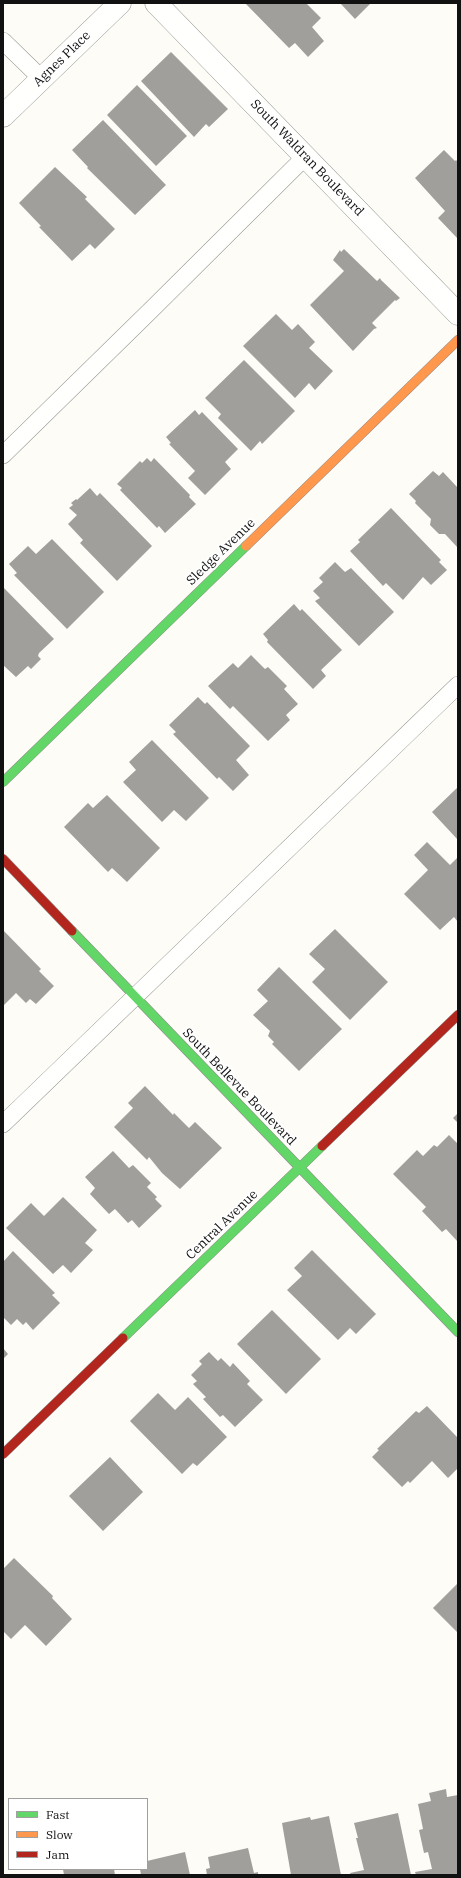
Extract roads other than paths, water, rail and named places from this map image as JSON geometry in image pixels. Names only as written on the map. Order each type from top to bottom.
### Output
[{"type":"street","name":"Agnes Place","points":[[3,116],[120,3]]},
{"type":"street","name":"South Waldran Boulevard","points":[[156,3],[458,314]]},
{"type":"street","name":"Sledge Avenue","points":[[3,782],[458,340]]},
{"type":"street","name":"South Bellevue Boulevard","points":[[3,859],[458,1332]]},
{"type":"street","name":"Central Avenue","points":[[3,1454],[458,1015]]},
{"type":"lane","points":[[3,41],[42,79]]},
{"type":"lane","points":[[3,454],[119,342],[305,157]]},
{"type":"lane","points":[[3,1124],[458,686]]}]
